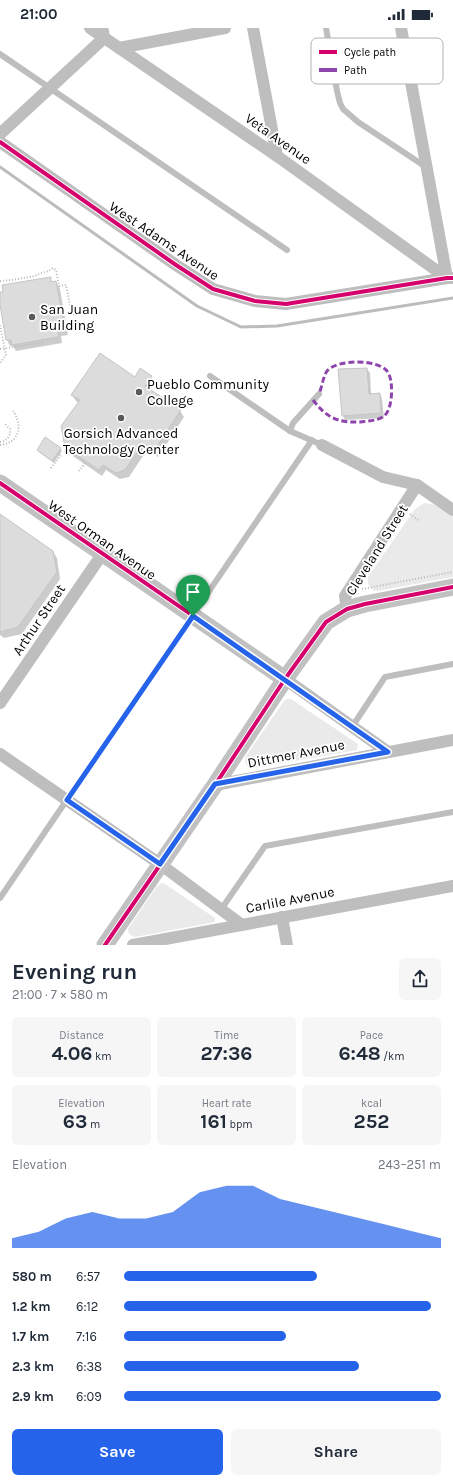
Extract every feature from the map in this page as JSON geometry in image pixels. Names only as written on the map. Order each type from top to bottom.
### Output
[{"type":"street","name":"Veta Avenue","points":[[90,28],[103,33],[120,48],[450,278]]},
{"type":"street","points":[[120,48],[178,32],[225,28]]},
{"type":"street","points":[[253,28],[277,156]]},
{"type":"street","points":[[401,28],[403,38]]},
{"type":"street","points":[[0,134],[50,88],[103,33]]},
{"type":"street","points":[[411,84],[450,278]]},
{"type":"street","name":"West Adams Avenue","points":[[0,142],[176,265],[214,289],[227,293],[255,301],[286,304],[450,278]]},
{"type":"street","points":[[317,442],[383,477],[417,485],[453,510]]},
{"type":"street","name":"West Orman Avenue","points":[[0,483],[285,679],[388,752]]},
{"type":"street","name":"Cleveland Street","points":[[105,945],[285,679],[326,622],[347,609],[345,596],[417,485]]},
{"type":"street","name":"Arthur Street","points":[[0,703],[103,554]]},
{"type":"street","points":[[347,609],[365,604],[453,587]]},
{"type":"street","name":"Dittmer Avenue","points":[[215,784],[453,740]]},
{"type":"street","points":[[0,754],[160,864],[222,908],[242,925]]},
{"type":"street","name":"Carlile Avenue","points":[[133,945],[453,886]]},
{"type":"street","points":[[282,917],[287,945]]},
{"type":"lane","points":[[326,28],[328,38]]},
{"type":"lane","points":[[0,54],[287,250]]},
{"type":"lane","points":[[336,84],[340,103],[343,109],[358,122],[427,167]]},
{"type":"lane","points":[[0,898],[193,616],[317,442],[290,431],[210,376]]},
{"type":"lane","points":[[290,431],[319,394]]},
{"type":"lane","points":[[352,727],[385,677],[453,664]]},
{"type":"lane","points":[[222,908],[265,846],[453,812]]},
{"type":"path","points":[[0,281],[35,276],[49,272],[53,268],[56,270],[59,286],[66,285],[72,315],[84,312]]},
{"type":"path","points":[[0,325],[6,355],[0,363]]},
{"type":"path","points":[[0,349],[44,342]]},
{"type":"path","points":[[1,443],[10,442],[15,438],[18,432],[18,418],[13,411]]},
{"type":"path","points":[[1,443],[8,438],[10,432],[8,426],[4,423]]},
{"type":"path","points":[[51,468],[61,455],[57,453]]},
{"type":"path","points":[[79,471],[86,462]]},
{"type":"path","points":[[349,591],[453,572]]},
{"type":"shaded area","points":[[425,503],[435,505],[453,517],[453,577],[378,591],[373,590],[368,584],[368,577],[415,509]]},
{"type":"shaded area","points":[[291,699],[358,744],[357,750],[255,768],[248,767],[245,762],[246,756],[284,701]]},
{"type":"shaded area","points":[[162,883],[215,918],[215,922],[135,937],[129,934],[128,929],[157,886]]},
{"type":"building","name":"San Juan Building","points":[[51,277],[51,282],[56,281],[65,329],[58,330],[59,337],[12,345],[11,340],[6,340],[0,305],[0,292],[3,292],[2,285]]},
{"type":"building","name":"Gorsich Advanced Technology Center","points":[[100,353],[135,377],[140,368],[152,376],[145,386],[181,410],[154,451],[143,444],[125,470],[116,473],[103,465],[99,470],[65,447],[61,426],[80,400],[71,395]]},
{"type":"building","points":[[367,368],[369,394],[380,393],[381,413],[342,416],[338,369]]},
{"type":"building","points":[[45,437],[61,448],[52,461],[37,450]]},
{"type":"building","points":[[0,514],[53,551],[57,572],[18,627],[0,632]]},
{"type":"waterway","points":[[0,167],[197,306],[241,327],[277,326],[453,298]]},
{"type":"marked path","points":[[313,400],[328,415],[345,422],[376,420],[382,418],[387,413],[391,401],[392,387],[389,375],[382,367],[375,364],[357,362],[339,364],[327,371],[319,394]]},
{"type":"cycle path","points":[[0,142],[176,265],[213,289],[255,301],[286,304],[453,278]]},
{"type":"cycle path","points":[[0,483],[285,679],[388,752]]},
{"type":"cycle path","points":[[105,945],[215,785],[285,679],[326,622],[347,609],[365,604],[453,587]]},
{"type":"place","name":"San Juan Building","points":[[32,317]]},
{"type":"place","name":"Pueblo Community College","points":[[139,392]]},
{"type":"place","name":"Gorsich Advanced Technology Center","points":[[121,418]]},
{"type":"route","points":[[193,616],[388,752],[215,784],[160,864],[67,800],[193,616]]}]
